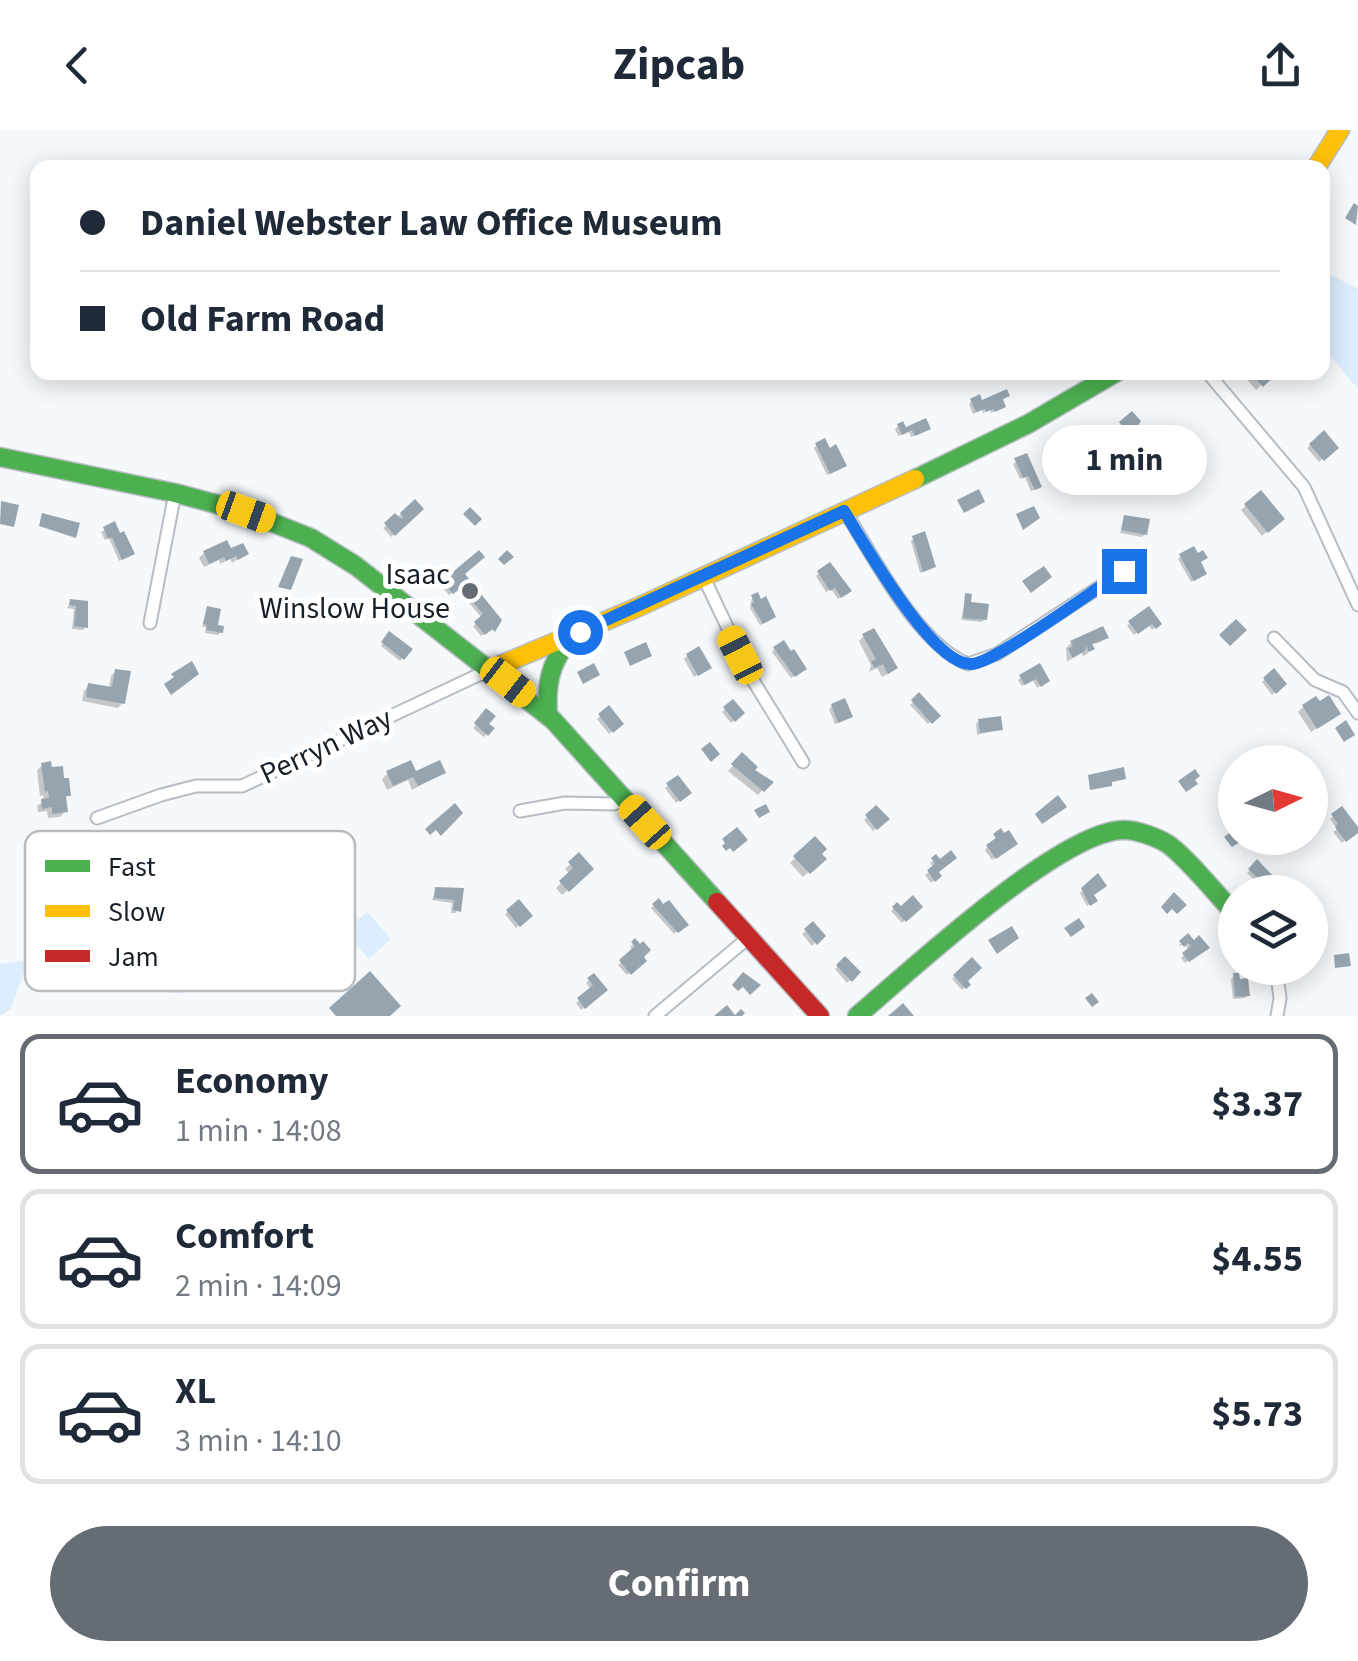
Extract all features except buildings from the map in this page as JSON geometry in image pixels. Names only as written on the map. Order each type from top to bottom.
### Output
[{"type":"street","points":[[1321,160],[1340,130]]},
{"type":"street","points":[[491,669],[580,632],[1021,428],[1103,380]]},
{"type":"street","points":[[1214,380],[1304,487],[1358,605]]},
{"type":"street","points":[[0,458],[175,493],[246,512],[311,538],[356,566],[548,716],[820,1016]]},
{"type":"street","points":[[150,622],[175,493]]},
{"type":"street","points":[[844,511],[907,610],[950,654],[968,664],[997,654],[1124,571]]},
{"type":"street","points":[[703,576],[751,677],[802,762]]},
{"type":"street","points":[[548,716],[546,695],[556,654],[580,632]]},
{"type":"street","points":[[1274,638],[1305,672],[1344,692],[1358,713]]},
{"type":"street","name":"Perryn Way","points":[[98,818],[196,786],[242,786],[491,669]]},
{"type":"street","points":[[520,811],[565,803],[614,804],[625,800]]},
{"type":"street","points":[[857,1016],[984,908],[1070,849],[1103,833],[1126,830],[1167,843],[1218,896]]},
{"type":"street","points":[[655,1016],[748,938]]},
{"type":"street","points":[[1277,1016],[1278,985]]},
{"type":"shaded area","points":[[1330,274],[1358,289],[1358,389],[1330,355]]},
{"type":"shaded area","points":[[367,912],[391,939],[369,959],[355,943],[355,922]]},
{"type":"shaded area","points":[[25,960],[11,1009],[0,1016],[0,964]]},
{"type":"traffic: fast","points":[[915,479],[1028,424],[1103,380]]},
{"type":"traffic: fast","points":[[0,457],[175,493],[246,512],[311,538],[356,566],[553,720],[717,902]]},
{"type":"traffic: fast","points":[[548,716],[550,676],[568,642]]},
{"type":"traffic: fast","points":[[857,1016],[986,907],[1062,853],[1096,836],[1128,830],[1166,843],[1218,895]]},
{"type":"traffic: slow","points":[[1321,160],[1340,130]]},
{"type":"traffic: slow","points":[[491,669],[636,608],[915,479]]},
{"type":"traffic: jam","points":[[717,902],[820,1016]]},
{"type":"place","name":"Isaac Winslow House","points":[[470,591]]},
{"type":"route","points":[[580,632],[844,511],[907,610],[942,646],[968,664],[997,654],[1124,571]]}]
